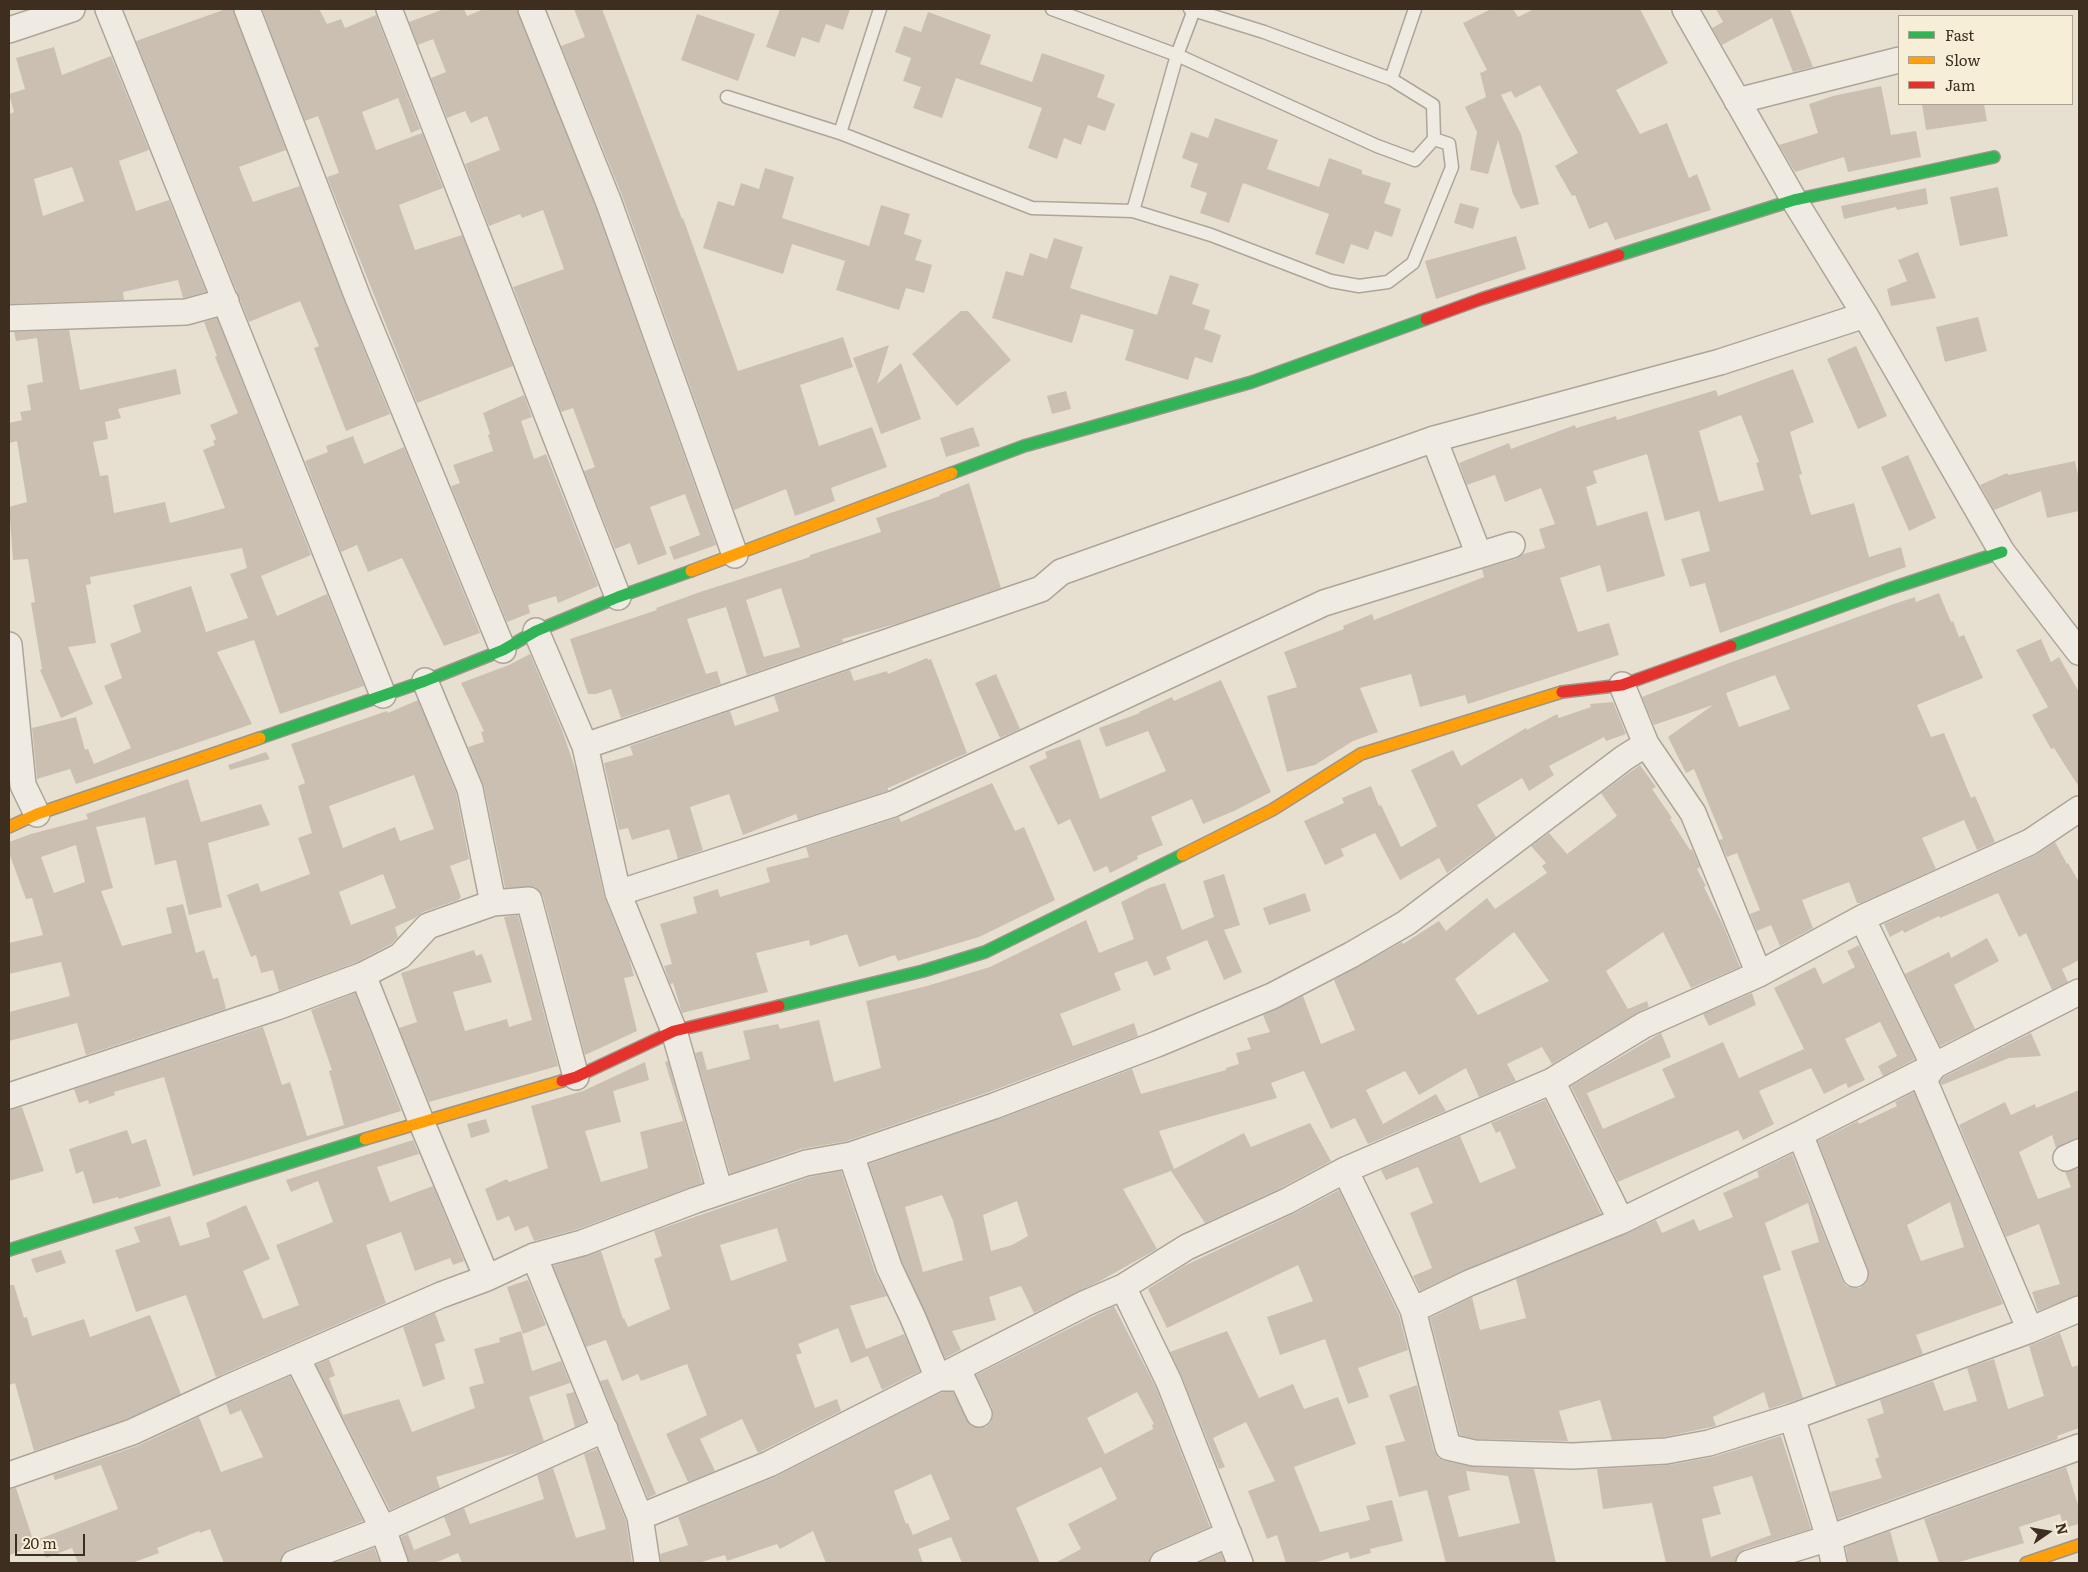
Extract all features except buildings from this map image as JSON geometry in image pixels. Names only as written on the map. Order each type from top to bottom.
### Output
[{"type":"street","points":[[9,30],[72,9]]},
{"type":"street","points":[[108,9],[383,695]]},
{"type":"street","points":[[247,9],[358,298],[503,650]]},
{"type":"street","points":[[389,9],[618,597]]},
{"type":"street","points":[[531,9],[609,203],[735,555]]},
{"type":"street","points":[[1684,9],[1794,200],[1865,314],[2002,552],[2079,652]]},
{"type":"street","points":[[1737,101],[1898,60]]},
{"type":"street","points":[[9,827],[37,814],[425,681],[503,650],[536,632],[618,597],[1024,446],[1252,382],[1481,299],[1794,200],[1994,157]]},
{"type":"street","points":[[9,318],[186,312],[226,301]]},
{"type":"street","points":[[584,746],[1041,589],[1061,572],[1434,439],[1720,362],[1865,314]]},
{"type":"street","points":[[1434,439],[1479,555]]},
{"type":"street","points":[[618,893],[892,804],[1324,603],[1512,545]]},
{"type":"street","points":[[9,1250],[421,1121],[576,1077],[674,1031],[923,971],[984,952],[1272,810],[1361,754],[1561,692],[1622,685],[1889,589],[2002,552]]},
{"type":"street","points":[[536,632],[584,746],[618,893],[674,1031],[720,1192]]},
{"type":"street","points":[[9,645],[23,785],[37,814]]},
{"type":"street","points":[[425,681],[470,789],[493,904]]},
{"type":"street","points":[[1622,685],[1646,744],[1693,813],[1759,974]]},
{"type":"street","points":[[9,1475],[132,1432],[297,1358],[441,1295],[487,1278],[534,1256],[582,1243],[720,1192],[806,1163],[852,1154],[994,1106],[1156,1044],[1272,996],[1352,955],[1406,923],[1624,758],[1646,744]]},
{"type":"street","points":[[640,1517],[769,1464],[1086,1303],[1123,1287],[1187,1247],[1287,1201],[1345,1170],[1552,1081],[1644,1025],[1759,974],[1862,918],[2030,842],[2079,809]]},
{"type":"street","points":[[9,1096],[276,1007],[363,975],[400,956],[428,926],[493,904],[529,900],[576,1077]]},
{"type":"street","points":[[1862,918],[1934,1066]]},
{"type":"street","points":[[363,975],[421,1121],[487,1278]]},
{"type":"street","points":[[1413,1310],[1469,1283],[1622,1221],[1800,1134],[2079,992]]},
{"type":"street","points":[[1934,1066],[1924,1080],[2030,1330]]},
{"type":"street","points":[[1552,1081],[1622,1221]]},
{"type":"street","points":[[1800,1134],[1854,1274]]},
{"type":"street","points":[[852,1154],[889,1267],[938,1378]]},
{"type":"street","points":[[1345,1170],[1413,1310],[1448,1447],[1474,1453],[1573,1456],[1666,1450],[1709,1443],[1792,1417],[2030,1330],[2079,1309]]},
{"type":"street","points":[[534,1256],[640,1517],[647,1563]]},
{"type":"street","points":[[1123,1287],[1169,1382],[1240,1563]]},
{"type":"street","points":[[297,1358],[383,1528],[395,1563]]},
{"type":"street","points":[[938,1378],[962,1378],[979,1414]]},
{"type":"street","points":[[1792,1417],[1830,1538],[1834,1563]]},
{"type":"street","points":[[294,1563],[383,1528],[605,1429]]},
{"type":"street","points":[[1749,1563],[1830,1538],[2079,1447]]},
{"type":"street","points":[[1163,1563],[1230,1534]]},
{"type":"street","points":[[2026,1563],[2079,1545]]},
{"type":"lane","points":[[840,133],[880,9]]},
{"type":"lane","points":[[1052,9],[1177,55],[1377,146],[1415,160],[1434,139],[1433,105],[1391,79],[1264,32],[1192,10],[1177,55],[1133,211]]},
{"type":"lane","points":[[1391,79],[1415,9]]},
{"type":"lane","points":[[727,97],[840,133],[1032,208],[1133,211],[1211,235],[1331,281],[1358,286],[1388,282],[1413,263],[1452,167],[1449,144],[1434,139]]},
{"type":"traffic: fast","points":[[1619,255],[1794,200],[1994,157]]},
{"type":"traffic: fast","points":[[952,473],[1024,446],[1252,382],[1426,319]]},
{"type":"traffic: fast","points":[[1731,646],[1889,589],[2002,552]]},
{"type":"traffic: fast","points":[[260,738],[425,681],[503,650],[536,631],[618,597],[691,571]]},
{"type":"traffic: fast","points":[[779,1006],[923,971],[985,952],[1182,855]]},
{"type":"traffic: fast","points":[[9,1250],[365,1139]]},
{"type":"traffic: slow","points":[[691,571],[952,473]]},
{"type":"traffic: slow","points":[[1182,855],[1272,810],[1361,754],[1562,692]]},
{"type":"traffic: slow","points":[[9,827],[37,814],[260,738]]},
{"type":"traffic: slow","points":[[365,1139],[562,1081]]},
{"type":"traffic: slow","points":[[2026,1563],[2079,1545]]},
{"type":"traffic: jam","points":[[1426,319],[1481,299],[1619,255]]},
{"type":"traffic: jam","points":[[1562,692],[1622,685],[1731,646]]},
{"type":"traffic: jam","points":[[562,1081],[576,1077],[674,1031],[779,1006]]}]
